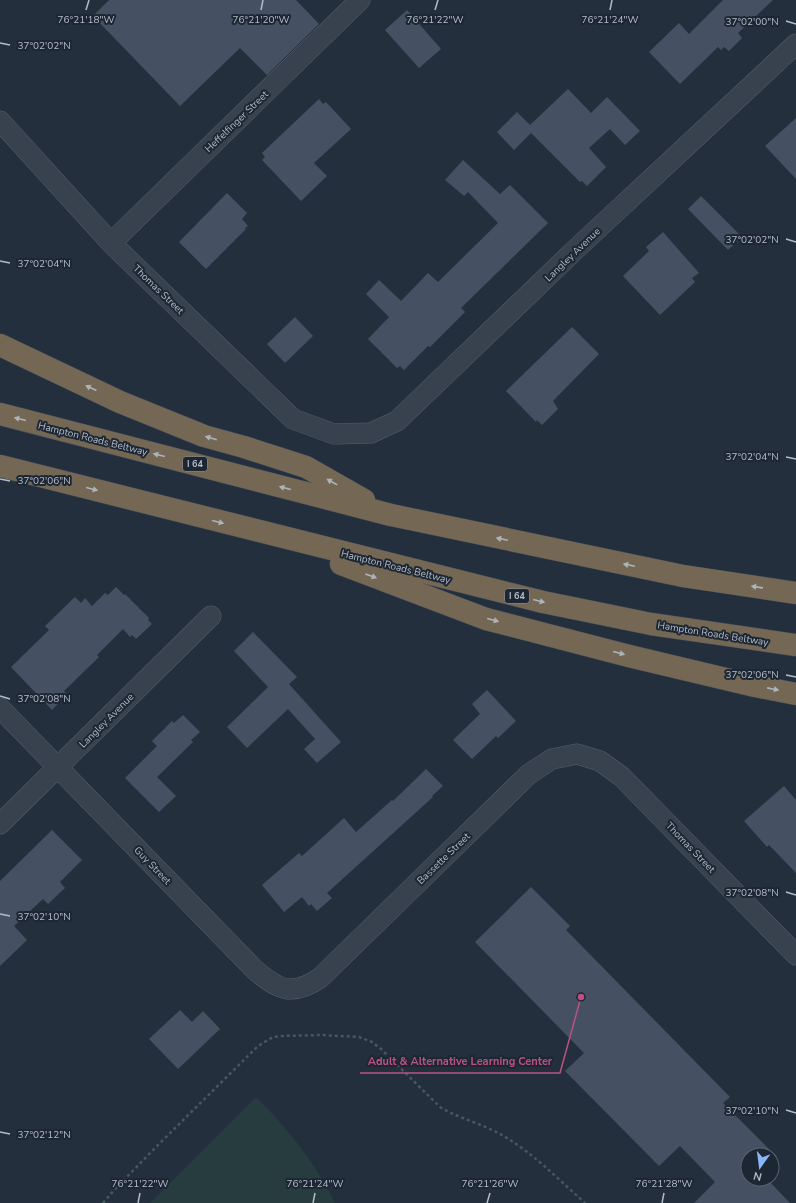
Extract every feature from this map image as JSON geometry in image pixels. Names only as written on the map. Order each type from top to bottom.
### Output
[{"type":"highway","points":[[0,345],[120,402],[204,436],[306,467],[391,515]]},
{"type":"highway","name":"Hampton Roads Beltway","points":[[0,414],[391,515],[683,576],[796,593]]},
{"type":"highway","name":"Hampton Roads Beltway","points":[[0,466],[242,528],[544,602],[651,624],[796,645]]},
{"type":"highway","points":[[242,528],[486,619],[636,658],[796,694]]},
{"type":"street","name":"Heffelfinger Street","points":[[112,243],[360,0]]},
{"type":"street","name":"Langley Avenue","points":[[334,434],[371,433],[397,421],[577,248],[796,44]]},
{"type":"street","name":"Thomas Street","points":[[0,121],[112,243],[293,419],[334,434]]},
{"type":"street","name":"Langley Avenue","points":[[0,824],[211,616]]},
{"type":"street","name":"Guy Street","points":[[0,708],[255,970],[270,982],[286,989],[295,989],[312,984],[320,978]]},
{"type":"street","name":"Thomas Street","points":[[577,754],[600,761],[622,777],[796,955]]},
{"type":"street","name":"Bassette Street","points":[[320,978],[529,774],[552,759],[577,754]]},
{"type":"path","points":[[103,1203],[158,1145],[258,1046],[273,1037],[293,1035],[359,1037],[372,1042],[440,1107],[450,1113],[500,1134],[523,1148],[585,1203]]},
{"type":"green space","points":[[256,1097],[300,1147],[318,1173],[335,1203],[150,1203]]},
{"type":"building","points":[[109,0],[296,0],[319,24],[267,75],[240,48],[180,106],[93,16]]},
{"type":"building","points":[[723,0],[773,0],[738,33],[742,38],[729,51],[724,47],[721,50],[718,47],[680,84],[649,52],[679,23],[689,34]]},
{"type":"building","points":[[407,10],[441,49],[419,68],[385,30]]},
{"type":"building","points":[[568,89],[591,113],[607,97],[640,131],[625,145],[610,129],[589,148],[606,167],[587,186],[582,181],[580,182],[531,133],[514,150],[497,132],[517,112],[530,125]]},
{"type":"building","points":[[319,99],[323,104],[326,102],[351,129],[314,163],[327,176],[301,201],[262,160],[265,157],[262,153]]},
{"type":"building","points":[[796,118],[796,179],[765,146]]},
{"type":"building","points":[[463,160],[500,194],[510,185],[548,223],[461,308],[465,312],[430,347],[428,346],[404,370],[400,366],[397,368],[368,339],[389,317],[366,294],[379,280],[401,301],[428,273],[438,282],[498,223],[468,192],[464,196],[445,180]]},
{"type":"building","points":[[227,193],[247,213],[242,219],[248,226],[206,269],[179,242]]},
{"type":"building","points":[[701,196],[742,237],[728,250],[688,209]]},
{"type":"building","points":[[663,232],[699,273],[692,278],[695,282],[660,315],[623,276],[649,251],[646,247]]},
{"type":"building","points":[[295,317],[313,336],[285,363],[267,344]]},
{"type":"building","points":[[572,327],[599,354],[553,401],[558,409],[542,425],[537,420],[536,422],[506,391]]},
{"type":"building","points":[[116,587],[149,618],[148,620],[152,624],[136,639],[132,635],[130,637],[123,629],[97,655],[99,657],[64,691],[67,694],[52,710],[11,667],[49,630],[45,626],[75,597],[81,603],[85,598],[92,606],[105,593],[108,595]]},
{"type":"building","points":[[253,632],[297,677],[289,684],[341,742],[317,763],[304,749],[315,739],[288,709],[247,748],[227,727],[268,687],[234,651]]},
{"type":"building","points":[[487,690],[516,721],[498,738],[496,736],[472,759],[453,740],[480,714],[472,704]]},
{"type":"building","points":[[183,715],[200,732],[191,740],[193,742],[157,777],[176,796],[159,812],[125,778],[157,746],[152,741],[172,721],[174,723]]},
{"type":"building","points":[[426,769],[443,786],[432,796],[433,797],[327,893],[332,898],[317,911],[311,904],[309,906],[302,897],[284,912],[262,885],[299,853],[302,856],[344,818],[356,832],[392,800],[393,801]]},
{"type":"building","points":[[784,786],[796,800],[796,873],[769,845],[767,847],[744,821]]},
{"type":"building","points":[[52,830],[82,860],[60,882],[65,888],[48,904],[43,899],[14,926],[27,940],[0,966],[0,881]]},
{"type":"building","points":[[531,887],[570,926],[566,930],[730,1097],[723,1103],[767,1147],[740,1147],[740,1187],[775,1187],[790,1203],[694,1203],[715,1182],[680,1146],[659,1166],[565,1071],[584,1053],[475,942]]},
{"type":"building","points":[[180,1010],[192,1022],[203,1011],[220,1029],[178,1069],[149,1039]]},
{"type":"place","name":"Adult & Alternative Learning Center","points":[[581,997]]}]
